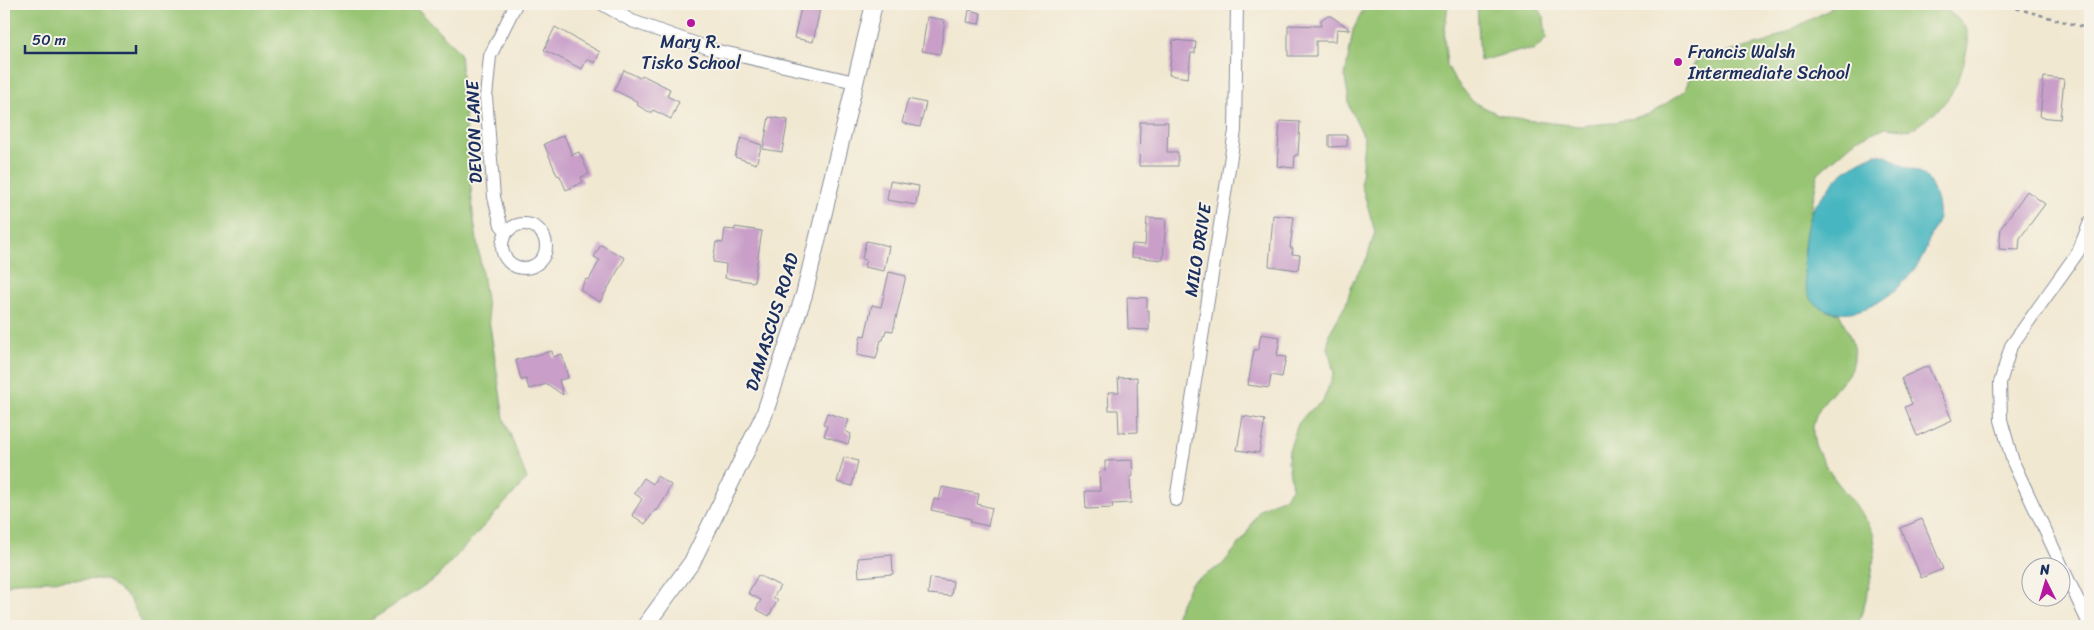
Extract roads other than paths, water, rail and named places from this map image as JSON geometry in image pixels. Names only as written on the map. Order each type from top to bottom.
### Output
[{"type":"street","name":"DEVON LANE","points":[[508,232],[501,225],[494,197],[486,97],[490,56],[516,4]]},
{"type":"street","points":[[602,4],[632,21],[714,50],[855,82]]},
{"type":"street","name":"DAMASCUS ROAD","points":[[645,626],[692,562],[764,415],[804,295],[874,4]]},
{"type":"street","name":"MILO DRIVE","points":[[1176,500],[1235,131],[1237,4]]},
{"type":"street","points":[[2090,222],[2078,252],[2011,346],[2000,383],[2001,420],[2013,462],[2090,626]]},
{"type":"water","points":[[1876,154],[1888,157],[1926,177],[1936,199],[1937,223],[1931,233],[1922,258],[1906,280],[1895,290],[1883,299],[1857,311],[1844,313],[1827,310],[1818,306],[1809,296],[1804,277],[1806,229],[1809,219],[1814,206],[1841,175],[1852,166]]},
{"type":"place","name":"Mary R. Tisko School","points":[[691,23]]},
{"type":"place","name":"Francis Walsh Intermediate School","points":[[1678,62]]}]
